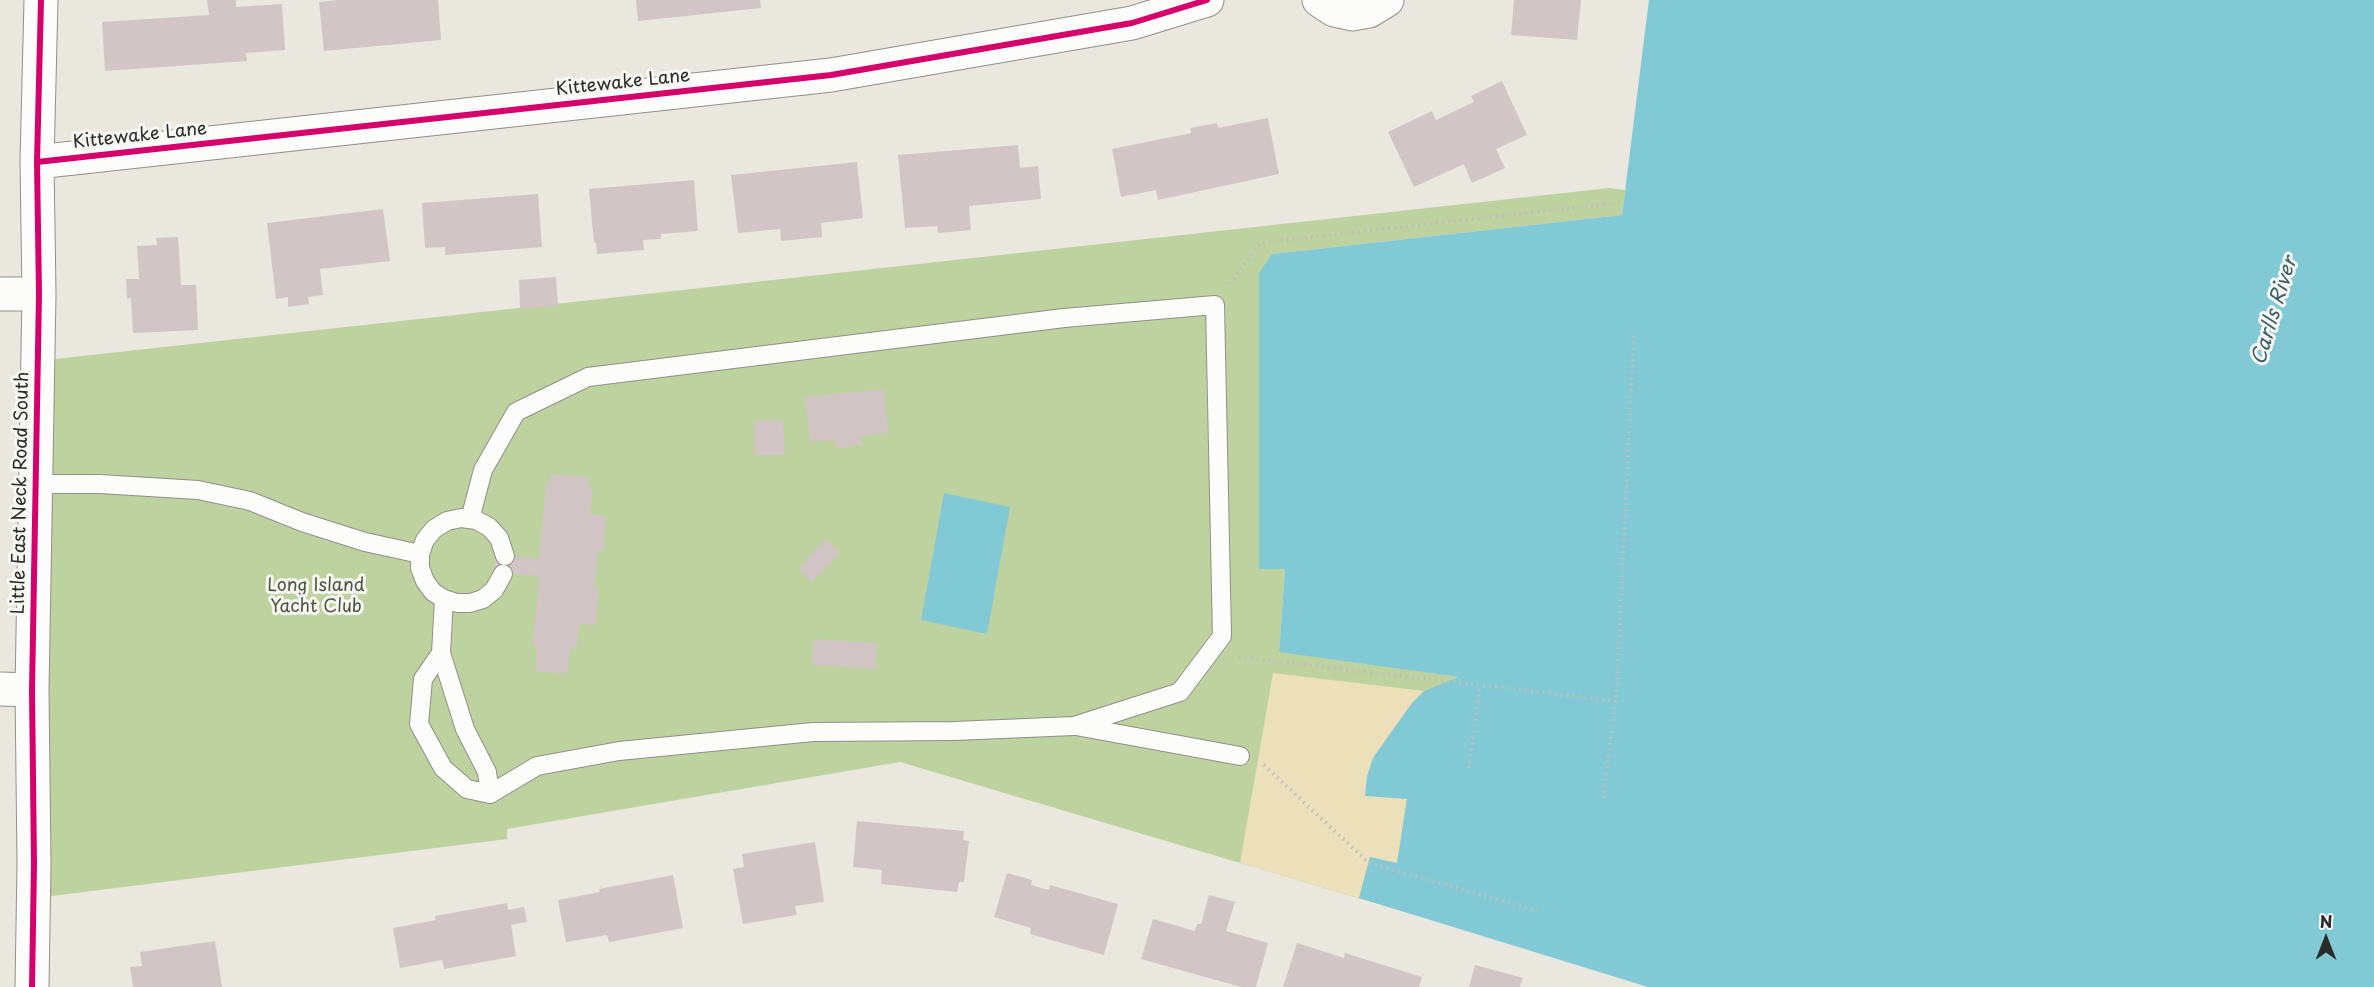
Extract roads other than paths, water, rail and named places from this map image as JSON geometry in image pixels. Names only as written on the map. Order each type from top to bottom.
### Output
[{"type":"street","name":"Little East Neck Road South","points":[[32,987],[33,690],[39,294],[37,162],[41,0]]},
{"type":"street","name":"Kittewake Lane","points":[[37,162],[831,75],[1132,23],[1206,0]]},
{"type":"street","points":[[1319,0],[1334,10],[1352,14],[1369,11],[1387,0]]},
{"type":"street","points":[[0,294],[39,294]]},
{"type":"street","points":[[0,689],[33,690]]},
{"type":"lane","points":[[470,519],[483,470],[516,412],[588,377],[1064,318],[1215,305],[1222,636],[1180,692],[1074,726]]},
{"type":"lane","points":[[36,484],[100,484],[198,490],[250,501],[302,522],[365,542],[420,554]]},
{"type":"lane","points":[[470,519],[489,527],[499,538],[504,565],[494,590],[483,599],[470,603],[457,603],[433,592],[420,568],[420,554],[425,540],[434,529],[447,521],[470,519]]},
{"type":"lane","points":[[444,599],[441,653],[465,729],[487,772],[490,794]]},
{"type":"lane","points":[[441,653],[423,679],[419,724],[443,768],[467,789],[490,794],[537,766],[619,751],[813,732],[954,731],[1074,726],[1240,756]]},
{"type":"water","name":"Carlls River","points":[[1649,0],[2374,0],[2374,987],[1648,987],[1359,898],[1370,857],[1397,863],[1407,799],[1365,796],[1367,776],[1373,758],[1412,703],[1424,691],[1459,677],[1279,652],[1285,569],[1259,569],[1259,273],[1272,254],[1622,215]]},
{"type":"water","points":[[944,493],[1010,507],[987,634],[921,620]]},
{"type":"park label","name":"Long Island Yacht Club","points":[[316,596]]}]
